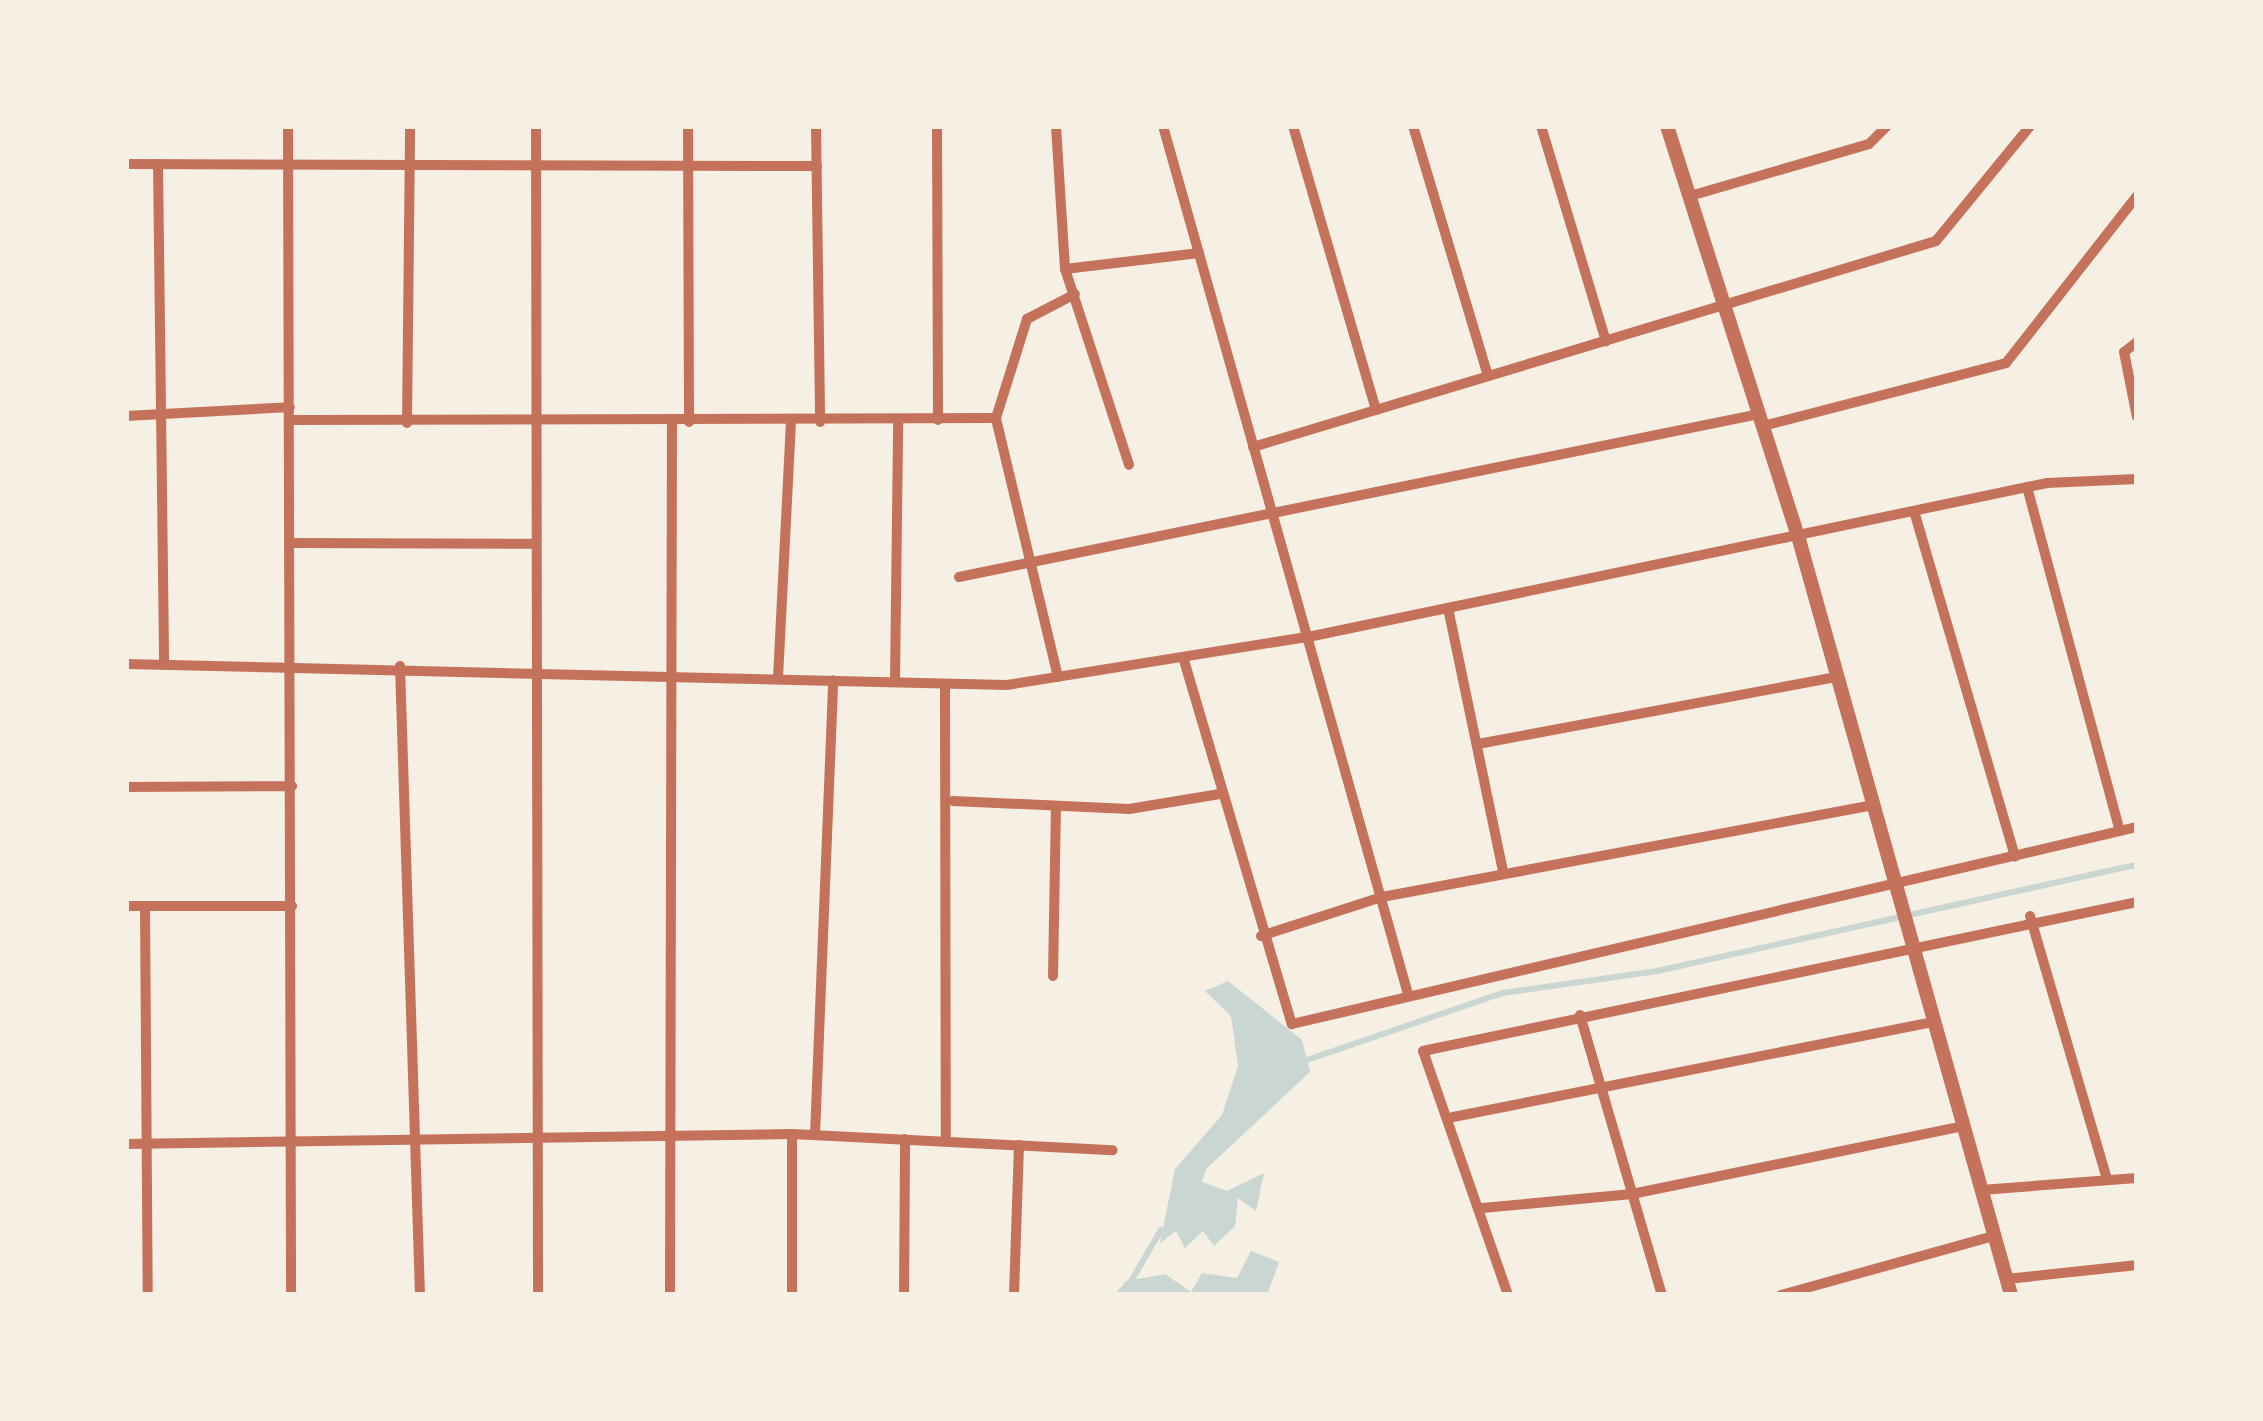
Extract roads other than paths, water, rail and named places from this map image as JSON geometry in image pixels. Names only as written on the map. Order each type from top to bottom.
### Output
[{"type":"street","points":[[288,126],[293,663],[291,1295]]},
{"type":"street","points":[[407,422],[410,126]]},
{"type":"street","points":[[536,126],[532,670],[538,1295]]},
{"type":"street","points":[[688,126],[688,422]]},
{"type":"street","points":[[816,126],[820,422]]},
{"type":"street","points":[[937,126],[938,420]]},
{"type":"street","points":[[1056,126],[1065,269],[1129,465]]},
{"type":"street","points":[[1162,126],[1408,994]]},
{"type":"street","points":[[1294,126],[1376,410]]},
{"type":"street","points":[[1413,126],[1488,376]]},
{"type":"street","points":[[1541,126],[1606,340]]},
{"type":"street","points":[[1667,126],[1798,536],[2009,1287],[2137,1265]]},
{"type":"street","points":[[1690,196],[1869,144],[1887,126]]},
{"type":"street","points":[[1253,447],[1936,241],[2030,126]]},
{"type":"street","points":[[126,164],[288,163],[536,172],[817,166]]},
{"type":"street","points":[[158,164],[164,663]]},
{"type":"street","points":[[959,577],[1761,420],[2006,363],[2137,196]]},
{"type":"street","points":[[1065,269],[1198,253]]},
{"type":"street","points":[[1058,677],[1037,563],[996,418],[1027,320],[1075,294]]},
{"type":"street","points":[[2137,342],[2124,352],[2137,417]]},
{"type":"street","points":[[126,416],[290,413],[407,422],[996,418]]},
{"type":"street","points":[[670,1295],[672,422]]},
{"type":"street","points":[[778,678],[791,422]]},
{"type":"street","points":[[895,681],[898,422]]},
{"type":"street","points":[[126,664],[400,666],[895,681],[945,687],[1058,677],[1308,637],[2026,487],[2137,479]]},
{"type":"street","points":[[2026,487],[2120,831]]},
{"type":"street","points":[[1914,511],[2015,857]]},
{"type":"street","points":[[292,543],[535,544]]},
{"type":"street","points":[[1448,608],[1503,872]]},
{"type":"street","points":[[1183,657],[1261,936],[1292,1024],[1359,1016],[1408,994],[1897,892],[2137,826]]},
{"type":"street","points":[[400,666],[420,1295]]},
{"type":"street","points":[[1478,744],[1837,677]]},
{"type":"street","points":[[815,1135],[833,680]]},
{"type":"street","points":[[945,687],[953,801],[946,1141]]},
{"type":"street","points":[[126,788],[292,786]]},
{"type":"street","points":[[953,801],[1056,807],[1220,794]]},
{"type":"street","points":[[1261,936],[1382,897],[1873,805]]},
{"type":"street","points":[[1053,976],[1056,807]]},
{"type":"street","points":[[1508,1295],[1453,1117],[1423,1051],[2030,916],[2137,902]]},
{"type":"street","points":[[126,906],[292,906]]},
{"type":"street","points":[[145,906],[148,1295]]},
{"type":"street","points":[[2030,916],[2108,1180]]},
{"type":"street","points":[[1580,1015],[1662,1295]]},
{"type":"street","points":[[1453,1117],[1934,1022]]},
{"type":"street","points":[[1483,1208],[1632,1194],[1963,1126]]},
{"type":"street","points":[[792,1134],[792,1295]]},
{"type":"street","points":[[126,1144],[291,1147],[792,1134],[1113,1150]]},
{"type":"street","points":[[904,1295],[905,1139]]},
{"type":"street","points":[[1014,1295],[1019,1145]]},
{"type":"street","points":[[1981,1190],[2137,1178]]},
{"type":"street","points":[[1781,1295],[1994,1236]]},
{"type":"waterway","points":[[1301,1062],[1503,993],[1657,971],[2137,865]]},
{"type":"waterway","points":[[1123,1295],[1161,1230]]}]
